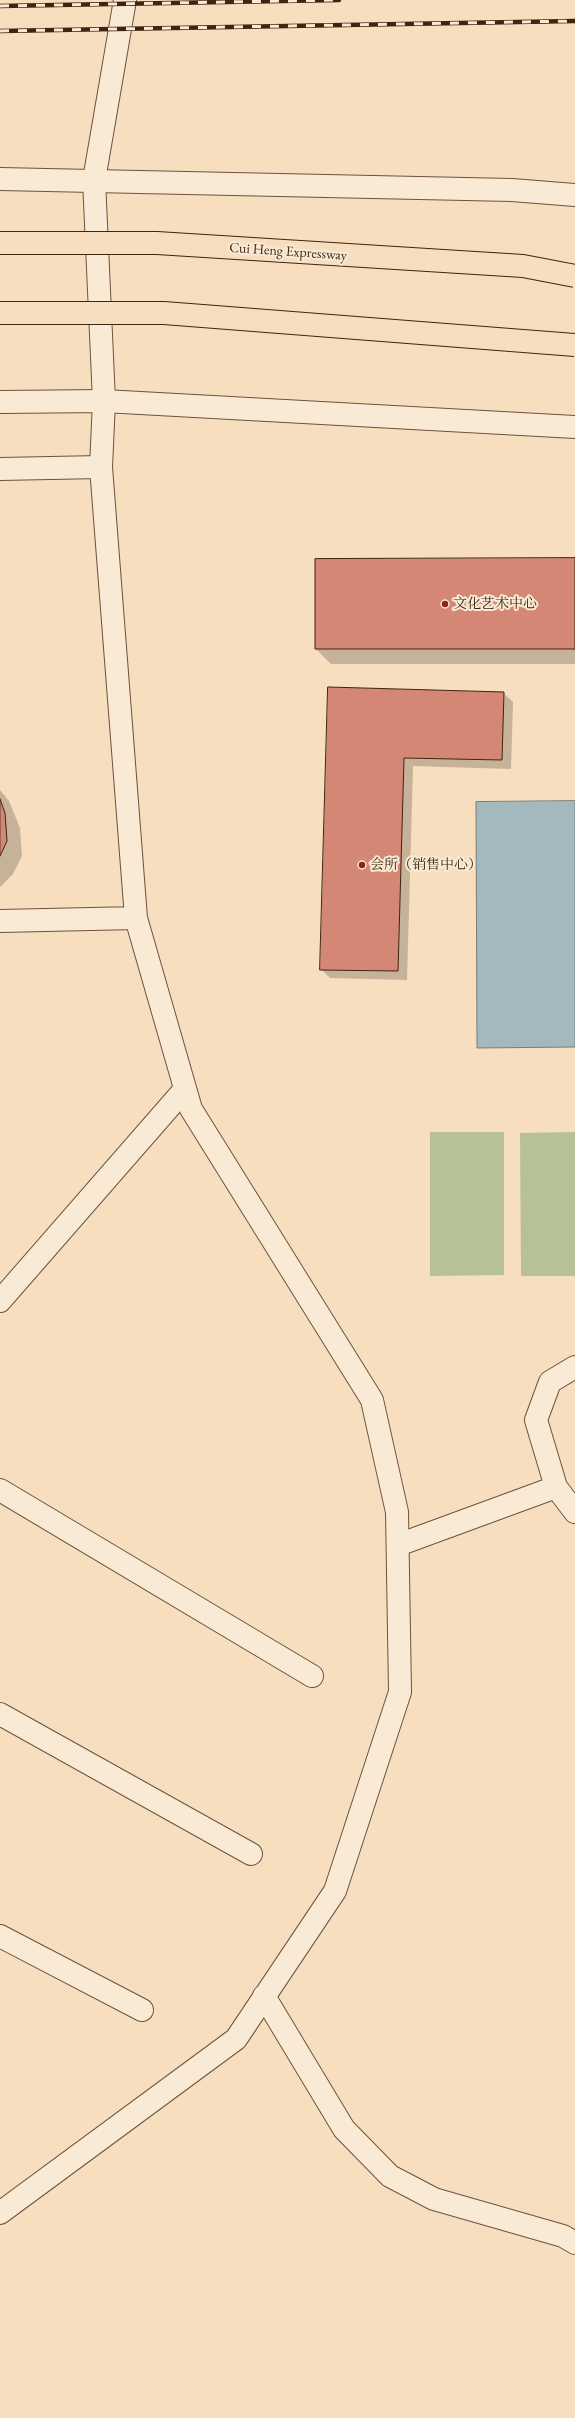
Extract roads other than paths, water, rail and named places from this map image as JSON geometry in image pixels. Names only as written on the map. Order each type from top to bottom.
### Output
[{"type":"highway","name":"Cui Heng Expressway","points":[[0,243],[157,243],[523,266],[575,276]]},
{"type":"highway","points":[[0,314],[164,313],[575,345]]},
{"type":"street","points":[[0,2213],[236,2038],[336,1891],[400,1692],[397,1512],[372,1400],[191,1109],[136,918],[101,467],[104,401],[94,180],[125,0]]},
{"type":"street","points":[[0,179],[512,190],[575,195]]},
{"type":"street","points":[[0,402],[104,401],[575,427]]},
{"type":"street","points":[[0,469],[101,467]]},
{"type":"street","points":[[0,921],[136,918]]},
{"type":"street","points":[[0,1301],[185,1089]]},
{"type":"street","points":[[575,1367],[550,1382],[536,1420],[556,1487],[575,1512]]},
{"type":"street","points":[[398,1545],[556,1487]]},
{"type":"street","points":[[0,1490],[312,1676]]},
{"type":"street","points":[[0,1714],[251,1854]]},
{"type":"street","points":[[0,1936],[142,2010]]},
{"type":"street","points":[[264,1996],[344,2129],[390,2176],[434,2199],[563,2236],[575,2243]]},
{"type":"water","points":[[575,801],[575,1047],[477,1048],[476,802]]},
{"type":"railway","points":[[0,6],[339,0]]},
{"type":"railway","points":[[0,31],[575,21]]},
{"type":"place","name":"文化艺术中心","points":[[445,604]]},
{"type":"place","name":"会所（销售中心）","points":[[362,865]]}]
